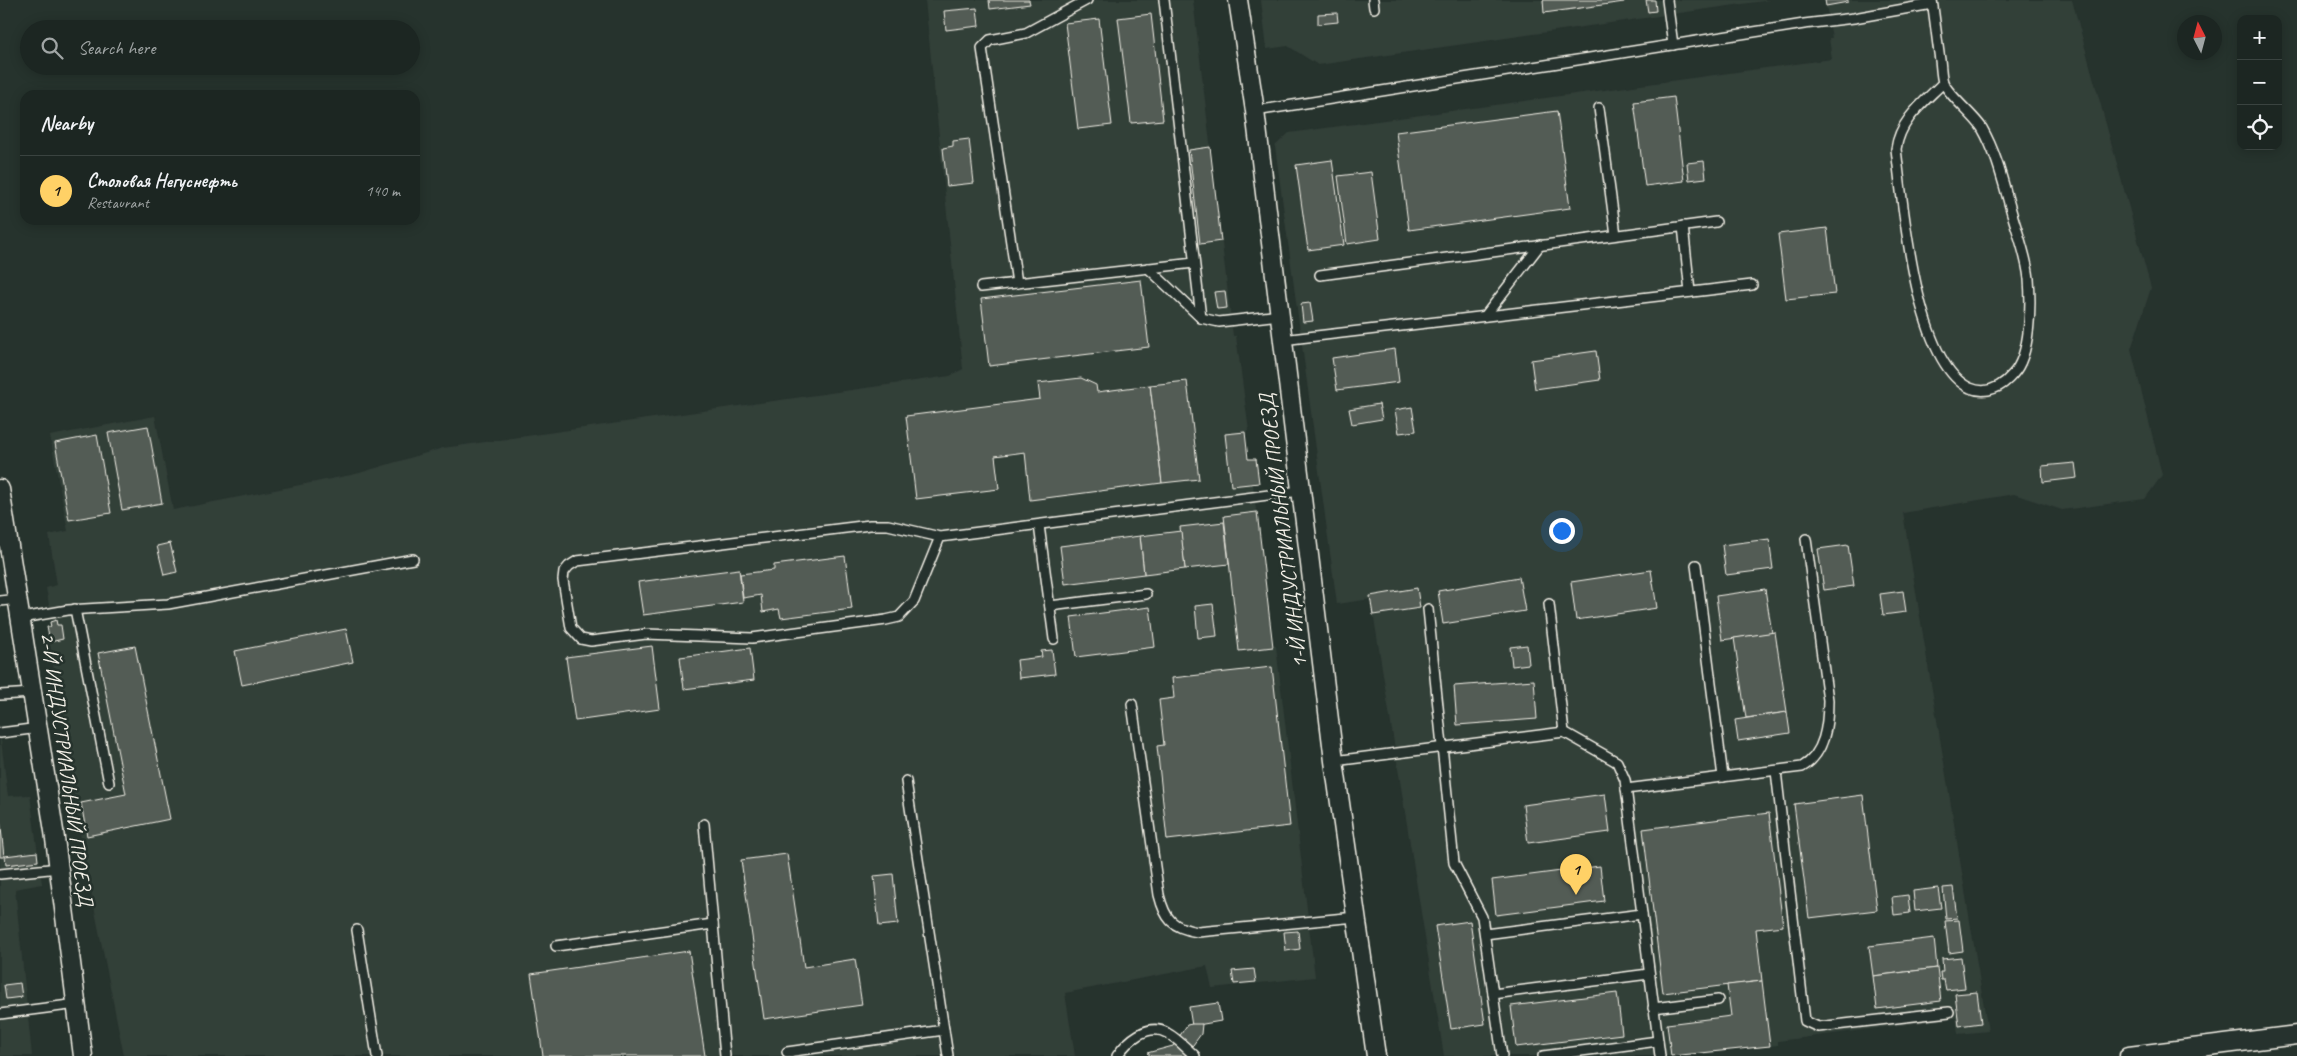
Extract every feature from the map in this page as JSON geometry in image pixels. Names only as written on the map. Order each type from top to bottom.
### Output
[{"type":"street","name":"1-Й ИНДУСТРИАЛЬНЫЙ ПРОЕЗД","points":[[1238,0],[1255,111],[1334,762],[1376,1056]]},
{"type":"street","name":"2-Й ИНДУСТРИАЛЬНЫЙ ПРОЕЗД","points":[[0,489],[4,535],[19,599],[59,868],[83,1056]]},
{"type":"street","points":[[2129,1056],[2297,1035]]},
{"type":"lane","points":[[1017,283],[982,48],[990,40],[1026,33],[1087,0]]},
{"type":"lane","points":[[1164,0],[1201,318]]},
{"type":"lane","points":[[1667,0],[1673,45]]},
{"type":"lane","points":[[1255,111],[1804,24],[1854,18],[1932,2],[1943,83],[1981,127],[1988,141],[2002,180],[2024,254],[2029,278],[2026,345],[2017,370],[2004,385],[1990,390],[1977,391],[1966,386],[1951,373],[1928,325],[1918,295],[1909,250],[1896,149],[1898,136],[1905,122],[1943,83]]},
{"type":"lane","points":[[1599,108],[1616,235]]},
{"type":"lane","points":[[1320,275],[1716,222]]},
{"type":"lane","points":[[1683,226],[1690,292]]},
{"type":"lane","points":[[1485,316],[1540,245]]},
{"type":"lane","points":[[981,286],[1194,263]]},
{"type":"lane","points":[[1148,268],[1201,318],[1219,322],[1280,316]]},
{"type":"lane","points":[[1282,340],[1752,285]]},
{"type":"lane","points":[[940,537],[914,601],[900,616],[886,620],[752,638],[646,634],[591,641],[580,639],[571,628],[564,572],[577,561],[870,524],[888,525],[940,537],[1300,491]]},
{"type":"lane","points":[[1039,524],[1054,639]]},
{"type":"lane","points":[[1626,789],[1802,767],[1813,761],[1819,752],[1828,717],[1806,539]]},
{"type":"lane","points":[[22,618],[75,609],[168,604],[413,559]]},
{"type":"lane","points":[[1696,564],[1723,777]]},
{"type":"lane","points":[[1050,606],[1146,594]]},
{"type":"lane","points":[[0,601],[19,599]]},
{"type":"lane","points":[[1549,604],[1564,732]]},
{"type":"lane","points":[[75,609],[109,783]]},
{"type":"lane","points":[[1428,609],[1454,863],[1479,909],[1485,934],[1502,1056]]},
{"type":"lane","points":[[0,695],[33,694]]},
{"type":"lane","points":[[1132,704],[1159,895],[1163,910],[1171,922],[1181,930],[1198,932],[1356,917]]},
{"type":"lane","points":[[0,733],[38,728]]},
{"type":"lane","points":[[1334,762],[1564,732],[1617,762],[1622,770],[1626,789],[1660,1056]]},
{"type":"lane","points":[[1776,770],[1805,1021],[1818,1027],[1949,1012]]},
{"type":"lane","points":[[906,781],[948,1056]]},
{"type":"lane","points":[[704,824],[725,1056]]},
{"type":"lane","points":[[0,874],[59,868]]},
{"type":"lane","points":[[1485,934],[1642,914]]},
{"type":"lane","points":[[556,946],[713,924]]},
{"type":"lane","points":[[357,930],[377,1056]]},
{"type":"lane","points":[[1494,994],[1649,974]]},
{"type":"lane","points":[[1654,1008],[1718,1000]]},
{"type":"lane","points":[[0,1014],[77,1004]]},
{"type":"lane","points":[[787,1052],[821,1052],[944,1030]]},
{"type":"lane","points":[[1117,1056],[1123,1046],[1140,1033],[1157,1030],[1167,1033],[1196,1056]]},
{"type":"lane","points":[[1543,1056],[1658,1041]]},
{"type":"shaded area","points":[[925,0],[1193,0],[1233,336],[1236,336],[1249,431],[1245,432],[1248,459],[1256,459],[1259,483],[1253,484],[1272,646],[1276,646],[1315,977],[1212,988],[1207,966],[1065,993],[1075,1056],[124,1056],[83,851],[47,627],[51,626],[52,621],[46,588],[57,585],[49,535],[68,531],[50,436],[155,416],[173,510],[356,474],[443,448],[950,376],[963,369]]},
{"type":"shaded area","points":[[1261,0],[1770,0],[1318,65],[1288,46],[1267,49]]},
{"type":"shaded area","points":[[1825,0],[2072,0],[2151,288],[2131,349],[2162,475],[2145,499],[2062,510],[2014,494],[1903,513],[1988,1031],[1958,1034],[1956,1018],[1778,1041],[1778,1045],[1684,1056],[1444,1056],[1371,599],[1337,604],[1275,146],[1289,133],[1832,59],[1829,38],[1832,38]]},
{"type":"shaded area","points":[[0,733],[8,796],[30,795],[42,884],[15,889],[32,1056],[0,1056]]},
{"type":"building","points":[[989,0],[1029,0],[1030,4],[990,9]]},
{"type":"building","points":[[1543,0],[1624,0],[1624,2],[1544,13]]},
{"type":"building","points":[[1646,0],[1655,0],[1656,11],[1648,12]]},
{"type":"building","points":[[1825,0],[1848,0],[1848,2],[1826,6]]},
{"type":"building","points":[[977,8],[979,26],[946,30],[944,11]]},
{"type":"building","points":[[1337,13],[1338,22],[1318,24],[1318,14]]},
{"type":"building","points":[[1151,14],[1163,120],[1131,123],[1118,18]]},
{"type":"building","points":[[1099,19],[1112,125],[1078,129],[1065,23]]},
{"type":"building","points":[[1674,97],[1684,181],[1645,186],[1634,102]]},
{"type":"building","points":[[1557,111],[1570,208],[1409,230],[1396,132]]},
{"type":"building","points":[[969,139],[974,183],[947,186],[943,148],[953,146],[953,141]]},
{"type":"building","points":[[1210,147],[1221,241],[1200,244],[1189,150]]},
{"type":"building","points":[[1332,160],[1344,245],[1308,250],[1296,165]]},
{"type":"building","points":[[1704,161],[1706,178],[1689,180],[1687,163]]},
{"type":"building","points":[[1371,172],[1380,239],[1347,244],[1338,176]]},
{"type":"building","points":[[1827,228],[1835,294],[1786,299],[1778,234]]},
{"type":"building","points":[[1141,280],[1149,347],[989,366],[981,299]]},
{"type":"building","points":[[1225,291],[1227,308],[1217,309],[1214,292]]},
{"type":"building","points":[[1310,303],[1313,321],[1303,322],[1301,304]]},
{"type":"building","points":[[1395,349],[1399,382],[1337,390],[1332,358]]},
{"type":"building","points":[[1596,351],[1600,380],[1535,389],[1531,360]]},
{"type":"building","points":[[1081,378],[1096,385],[1097,392],[1150,385],[1162,483],[1030,500],[1025,452],[995,456],[999,489],[916,499],[906,416],[1040,399],[1038,383]]},
{"type":"building","points":[[1187,381],[1199,479],[1162,483],[1150,385]]},
{"type":"building","points":[[1379,404],[1382,419],[1352,424],[1349,409]]},
{"type":"building","points":[[1412,407],[1416,431],[1399,433],[1395,410]]},
{"type":"building","points":[[148,426],[162,503],[122,510],[108,433]]},
{"type":"building","points":[[1245,432],[1248,459],[1256,459],[1259,483],[1231,486],[1225,434]]},
{"type":"building","points":[[97,435],[111,513],[69,520],[55,443]]},
{"type":"building","points":[[2075,463],[2077,478],[2043,482],[2042,466]]},
{"type":"building","points":[[1257,512],[1273,647],[1239,651],[1224,516]]},
{"type":"building","points":[[1224,522],[1229,564],[1185,569],[1180,527]]},
{"type":"building","points":[[1181,531],[1185,569],[1144,574],[1140,536]]},
{"type":"building","points":[[1140,536],[1144,574],[1065,584],[1060,546]]},
{"type":"building","points":[[1769,539],[1773,569],[1726,575],[1722,545]]},
{"type":"building","points":[[170,543],[177,572],[164,575],[157,546]]},
{"type":"building","points":[[1848,545],[1854,586],[1824,590],[1818,549]]},
{"type":"building","points":[[845,556],[852,609],[781,618],[779,609],[763,612],[761,595],[743,598],[740,574],[774,570],[774,565]]},
{"type":"building","points":[[739,569],[743,602],[643,615],[638,582]]},
{"type":"building","points":[[1651,570],[1657,608],[1576,620],[1571,582]]},
{"type":"building","points":[[1519,577],[1525,611],[1443,624],[1438,591]]},
{"type":"building","points":[[1417,588],[1420,608],[1373,615],[1370,596]]},
{"type":"building","points":[[1765,589],[1772,633],[1722,640],[1716,596]]},
{"type":"building","points":[[1903,591],[1906,612],[1883,615],[1880,594]]},
{"type":"building","points":[[1213,604],[1217,636],[1198,638],[1195,606]]},
{"type":"building","points":[[1150,607],[1155,647],[1076,657],[1071,617]]},
{"type":"building","points":[[56,620],[57,625],[61,625],[63,639],[50,642],[47,627],[51,627],[50,622]]},
{"type":"building","points":[[346,629],[353,662],[242,685],[235,651]]},
{"type":"building","points":[[1775,632],[1787,712],[1746,718],[1734,638]]},
{"type":"building","points":[[1527,645],[1529,664],[1512,666],[1510,647]]},
{"type":"building","points":[[135,646],[170,819],[87,836],[81,803],[126,794],[98,653]]},
{"type":"building","points":[[652,646],[660,709],[575,721],[566,657]]},
{"type":"building","points":[[750,648],[754,680],[684,689],[680,657]]},
{"type":"building","points":[[1052,650],[1055,674],[1019,678],[1017,660],[1042,657],[1041,651]]},
{"type":"building","points":[[1272,667],[1290,826],[1167,840],[1157,746],[1164,745],[1159,700],[1174,698],[1172,678]]},
{"type":"building","points":[[1534,680],[1537,719],[1457,725],[1454,686]]},
{"type":"building","points":[[1787,712],[1790,733],[1738,741],[1735,720]]},
{"type":"building","points":[[1605,794],[1610,832],[1528,843],[1523,805]]},
{"type":"building","points":[[1863,795],[1877,910],[1809,918],[1794,804]]},
{"type":"building","points":[[1769,813],[1783,926],[1756,929],[1762,981],[1663,993],[1643,829]]},
{"type":"building","points":[[0,818],[4,857],[0,857]]},
{"type":"building","points":[[37,852],[38,861],[6,865],[5,856]]},
{"type":"building","points":[[787,854],[804,967],[855,959],[862,1005],[764,1019],[741,860]]},
{"type":"building","points":[[1600,866],[1604,901],[1496,915],[1492,880]]},
{"type":"building","points":[[893,874],[898,924],[879,926],[874,876]]},
{"type":"building","points":[[1953,887],[1957,918],[1946,919],[1943,888]]},
{"type":"building","points":[[1938,888],[1941,908],[1915,911],[1913,891]]},
{"type":"building","points":[[1908,895],[1910,913],[1894,915],[1892,897]]},
{"type":"building","points":[[1959,920],[1963,951],[1949,953],[1945,921]]},
{"type":"building","points":[[1470,921],[1485,1024],[1451,1029],[1435,926]]},
{"type":"building","points":[[1298,931],[1300,949],[1286,951],[1284,932]]},
{"type":"building","points":[[1934,938],[1937,968],[1873,976],[1869,946]]},
{"type":"building","points":[[689,951],[705,1056],[543,1056],[531,974]]},
{"type":"building","points":[[1961,957],[1965,988],[1946,990],[1944,980],[1941,980],[1940,972],[1943,972],[1942,959]]},
{"type":"building","points":[[1937,968],[1941,1001],[1877,1009],[1873,976]]},
{"type":"building","points":[[1254,969],[1256,982],[1234,984],[1232,971]]},
{"type":"building","points":[[1762,981],[1770,1046],[1671,1056],[1667,1024],[1731,1016],[1727,985]]},
{"type":"building","points":[[20,983],[22,997],[6,999],[4,985]]},
{"type":"building","points":[[1977,992],[1981,1023],[1959,1026],[1955,994]]},
{"type":"building","points":[[1617,993],[1622,1034],[1516,1047],[1511,1006]]},
{"type":"building","points":[[1218,1003],[1221,1021],[1192,1026],[1189,1007]]},
{"type":"building","points":[[1202,1024],[1201,1034],[1185,1056],[1151,1056],[1147,1053],[1173,1046],[1187,1025]]},
{"type":"place","name":"Столовая Негуснефть","points":[[1576,895]]}]
